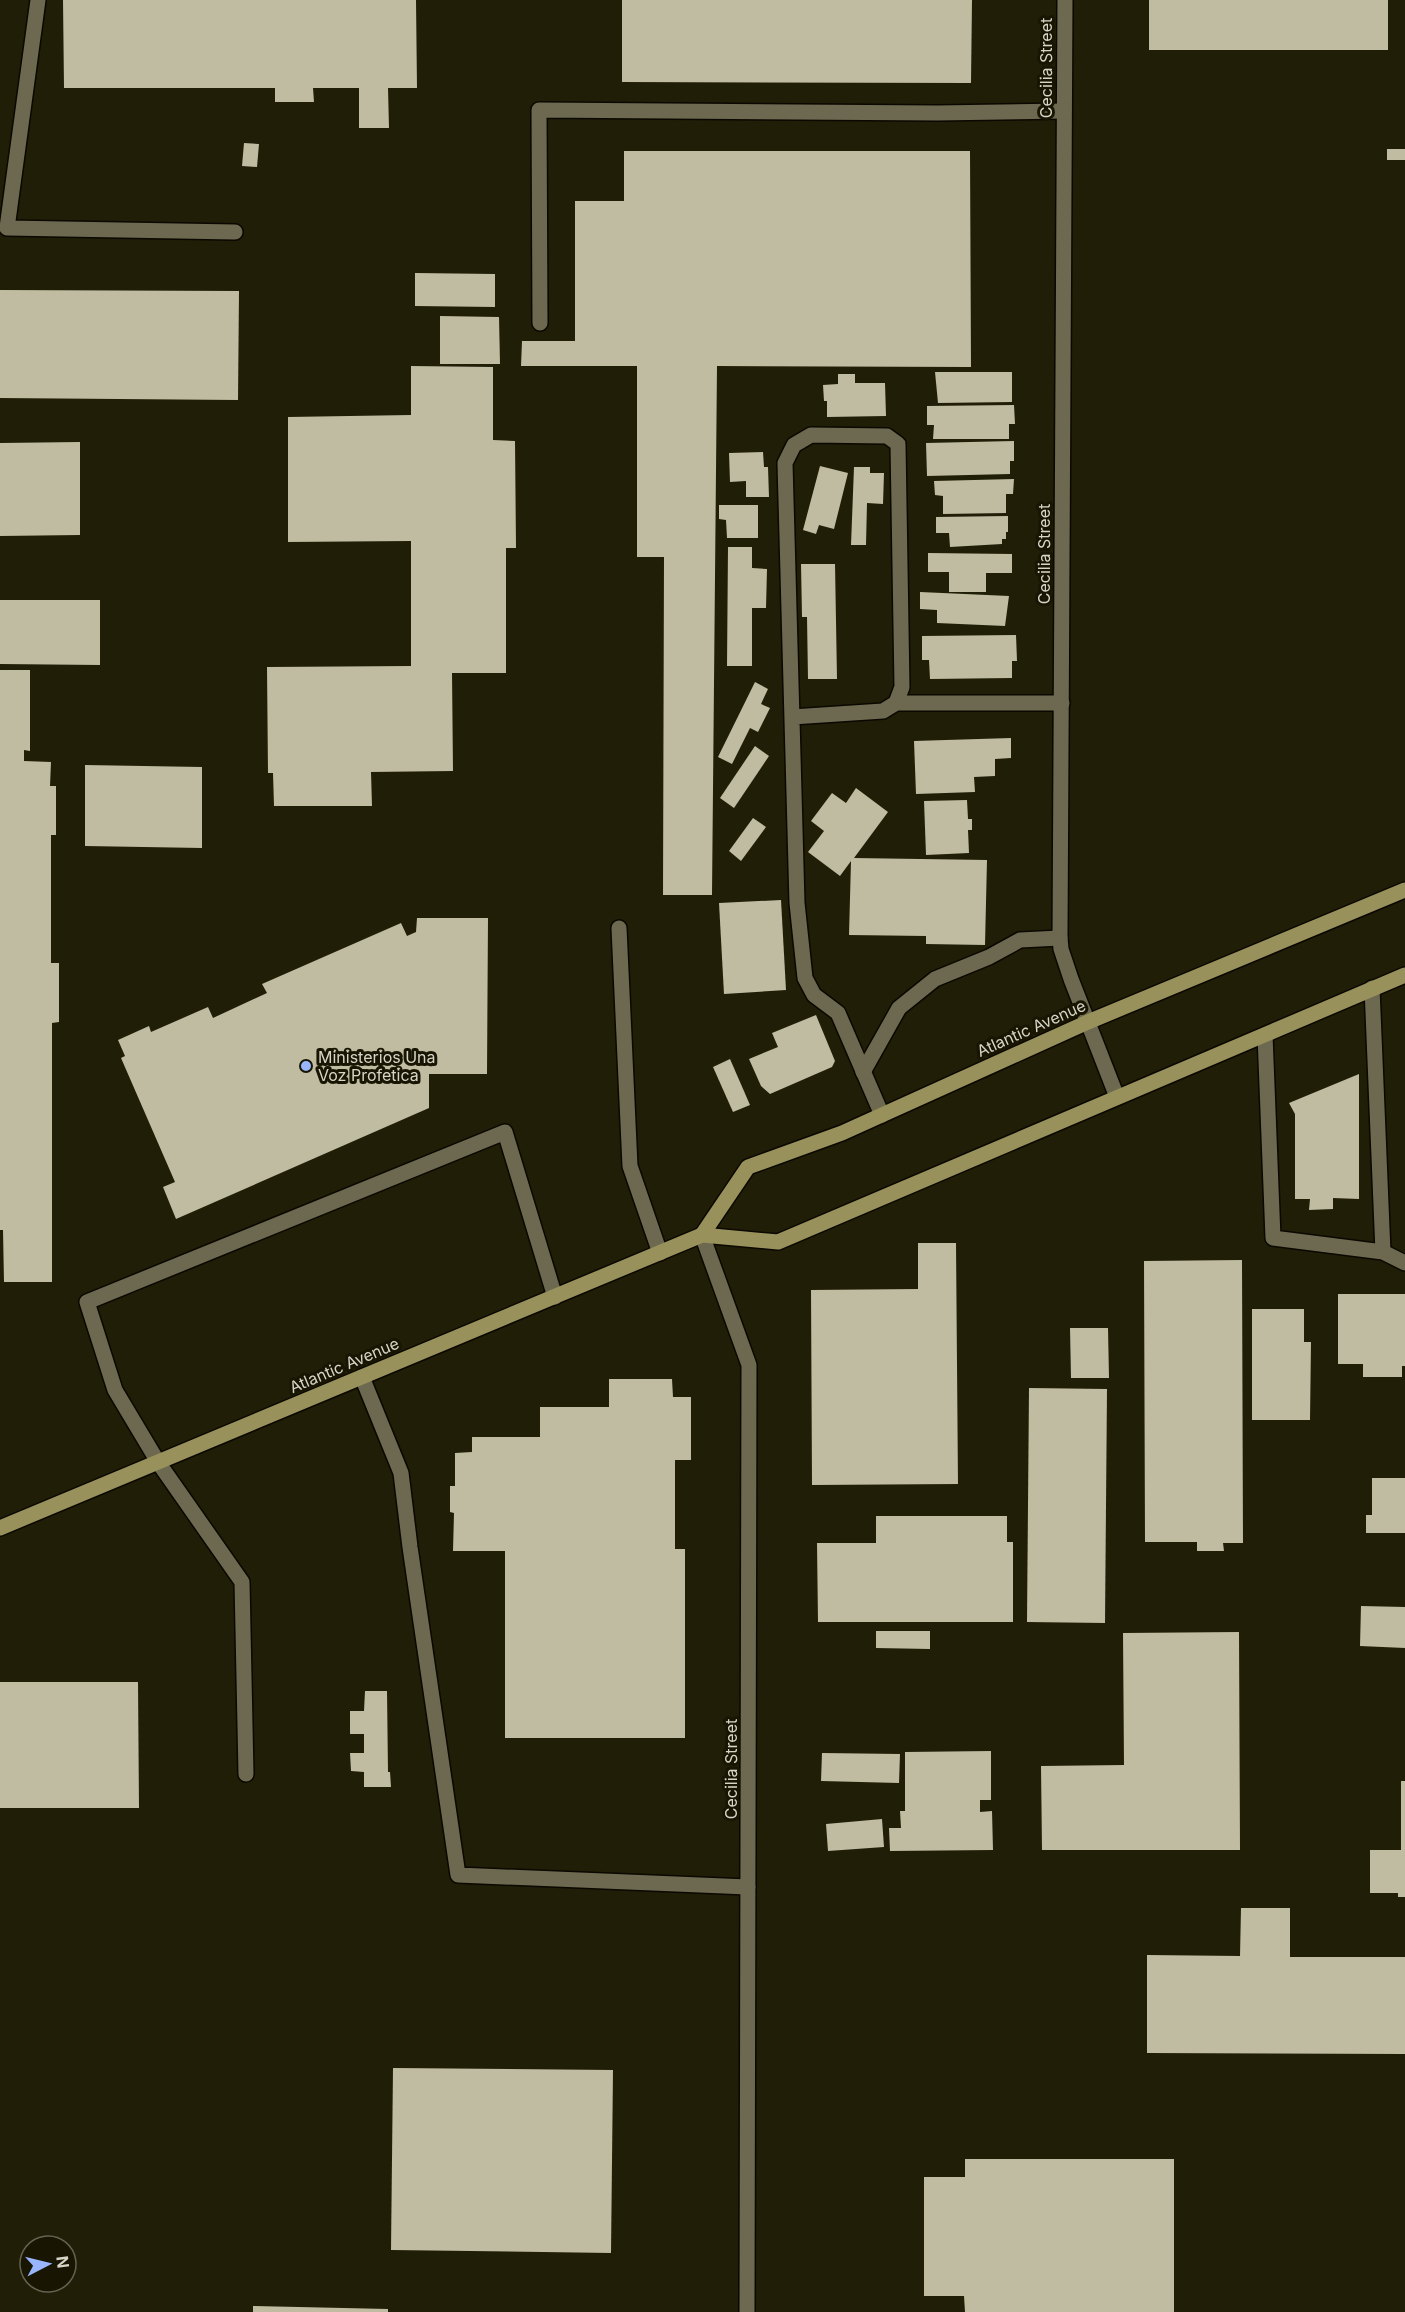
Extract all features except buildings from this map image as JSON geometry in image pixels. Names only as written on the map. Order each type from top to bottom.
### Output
[{"type":"main road","name":"Atlantic Avenue","points":[[702,1235],[748,1167],[842,1133],[1088,1022],[1405,890]]},
{"type":"main road","name":"Atlantic Avenue","points":[[0,1528],[702,1235],[778,1242],[1405,975]]},
{"type":"street","points":[[38,0],[7,228],[235,232]]},
{"type":"street","name":"Cecilia Street","points":[[1065,0],[1060,949],[1117,1097]]},
{"type":"street","points":[[540,323],[539,110],[937,113],[1064,111]]},
{"type":"street","points":[[882,1115],[838,1013],[814,995],[805,978],[797,903],[785,463],[794,445],[811,435],[887,436],[898,444],[902,687],[896,703]]},
{"type":"street","points":[[792,717],[883,711],[896,703],[1062,703]]},
{"type":"street","points":[[619,928],[630,1166],[660,1253]]},
{"type":"street","points":[[863,1072],[899,1008],[935,979],[989,957],[1020,940],[1060,938]]},
{"type":"street","points":[[1372,988],[1383,1252]]},
{"type":"street","points":[[1265,1035],[1273,1238],[1383,1252],[1405,1263]]},
{"type":"street","points":[[246,1774],[242,1582],[158,1462],[112,1383],[87,1302],[505,1132],[555,1297]]},
{"type":"street","name":"Cecilia Street","points":[[702,1235],[749,1365],[747,2312]]},
{"type":"street","points":[[362,1377],[401,1473],[458,1875],[748,1887]]},
{"type":"place","name":"Ministerios Una Voz Profetica","points":[[306,1066]]}]
